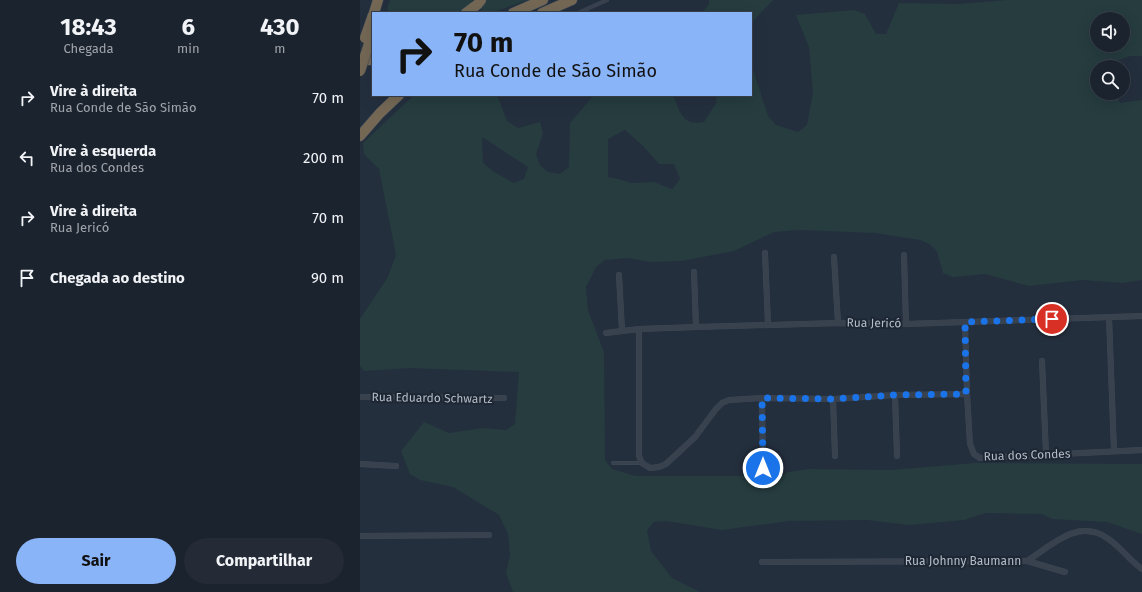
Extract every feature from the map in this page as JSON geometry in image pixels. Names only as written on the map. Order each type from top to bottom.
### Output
[{"type":"highway","points":[[467,12],[481,0]]},
{"type":"highway","points":[[515,12],[543,0]]},
{"type":"highway","points":[[544,12],[572,0]]},
{"type":"highway","points":[[379,12],[382,1]]},
{"type":"highway","points":[[374,12],[382,1]]},
{"type":"highway","points":[[360,53],[372,17]]},
{"type":"highway","points":[[360,71],[372,35]]},
{"type":"highway","points":[[360,37],[372,38]]},
{"type":"highway","points":[[360,60],[372,60]]},
{"type":"highway","points":[[360,136],[380,113],[398,96]]},
{"type":"street","points":[[765,253],[768,325]]},
{"type":"street","points":[[834,256],[838,323]]},
{"type":"street","points":[[904,256],[906,324]]},
{"type":"street","points":[[694,272],[696,327]]},
{"type":"street","points":[[619,275],[622,330]]},
{"type":"street","name":"Rua Jericó","points":[[606,333],[622,330],[696,327],[838,323],[906,324],[1142,316]]},
{"type":"street","points":[[1109,317],[1114,451]]},
{"type":"street","name":"Rua dos Condes","points":[[965,322],[966,394],[970,444],[974,454],[980,458],[1142,450]]},
{"type":"street","points":[[639,329],[639,456],[642,463],[650,468],[659,467],[666,464],[695,437],[722,403],[729,400],[762,398],[833,399],[895,395],[966,394]]},
{"type":"street","points":[[1042,361],[1046,454]]},
{"type":"street","points":[[895,395],[897,456]]},
{"type":"street","name":"Rua Eduardo Schwartz","points":[[360,397],[504,398]]},
{"type":"street","points":[[762,398],[763,468]]},
{"type":"street","points":[[833,399],[835,456]]},
{"type":"street","points":[[360,464],[396,466]]},
{"type":"street","name":"Rua Johnny Baumann","points":[[762,562],[1027,561],[1062,537],[1073,532],[1090,531],[1107,537],[1142,569]]},
{"type":"street","points":[[360,536],[489,535]]},
{"type":"street","points":[[1027,561],[1065,572]]},
{"type":"lane","points":[[580,12],[607,0]]},
{"type":"lane","points":[[613,463],[642,463]]},
{"type":"green space","points":[[390,0],[473,0],[468,7],[459,12],[390,12],[387,9]]},
{"type":"green space","points":[[487,0],[528,0],[494,12],[480,12]]},
{"type":"green space","points":[[709,0],[773,0],[752,24],[752,12],[703,12],[709,4]]},
{"type":"green space","points":[[1009,0],[1142,0],[1142,56],[1130,56],[1118,60],[1090,60],[1090,100],[1118,100],[1120,103],[1142,100],[1142,280],[1123,283],[1082,280],[1029,286],[985,274],[953,277],[943,273],[937,252],[930,244],[920,240],[875,233],[799,230],[774,232],[734,251],[682,261],[650,262],[628,258],[605,260],[596,267],[586,287],[588,310],[604,352],[605,460],[612,469],[636,476],[747,476],[768,483],[788,472],[810,469],[890,470],[975,463],[1142,464],[1142,534],[1107,522],[1052,519],[1042,514],[985,513],[964,520],[909,525],[867,520],[789,521],[722,530],[666,521],[654,522],[647,530],[651,551],[672,578],[700,592],[513,592],[506,573],[510,555],[508,534],[499,515],[453,487],[420,480],[410,474],[401,451],[424,422],[449,433],[483,428],[506,430],[515,424],[519,372],[409,368],[364,371],[360,366],[360,319],[388,277],[396,255],[379,169],[364,154],[363,143],[413,96],[497,96],[507,121],[518,128],[540,122],[543,133],[536,154],[540,165],[548,172],[560,174],[569,167],[570,123],[593,96],[673,96],[683,117],[691,122],[704,122],[716,103],[717,96],[752,96],[752,66],[768,116],[776,125],[798,132],[807,125],[813,93],[809,47],[796,15],[854,10],[865,14],[876,34],[886,34],[899,3],[957,4]],"holes":[[[625,130],[643,146],[659,164],[674,164],[680,179],[672,189],[654,182],[631,183],[608,177],[608,139]],[[482,137],[528,167],[524,179],[514,183],[494,172],[483,163]]]},
{"type":"route","points":[[763,468],[762,398],[833,399],[895,395],[966,394],[965,322],[1052,319]]}]
